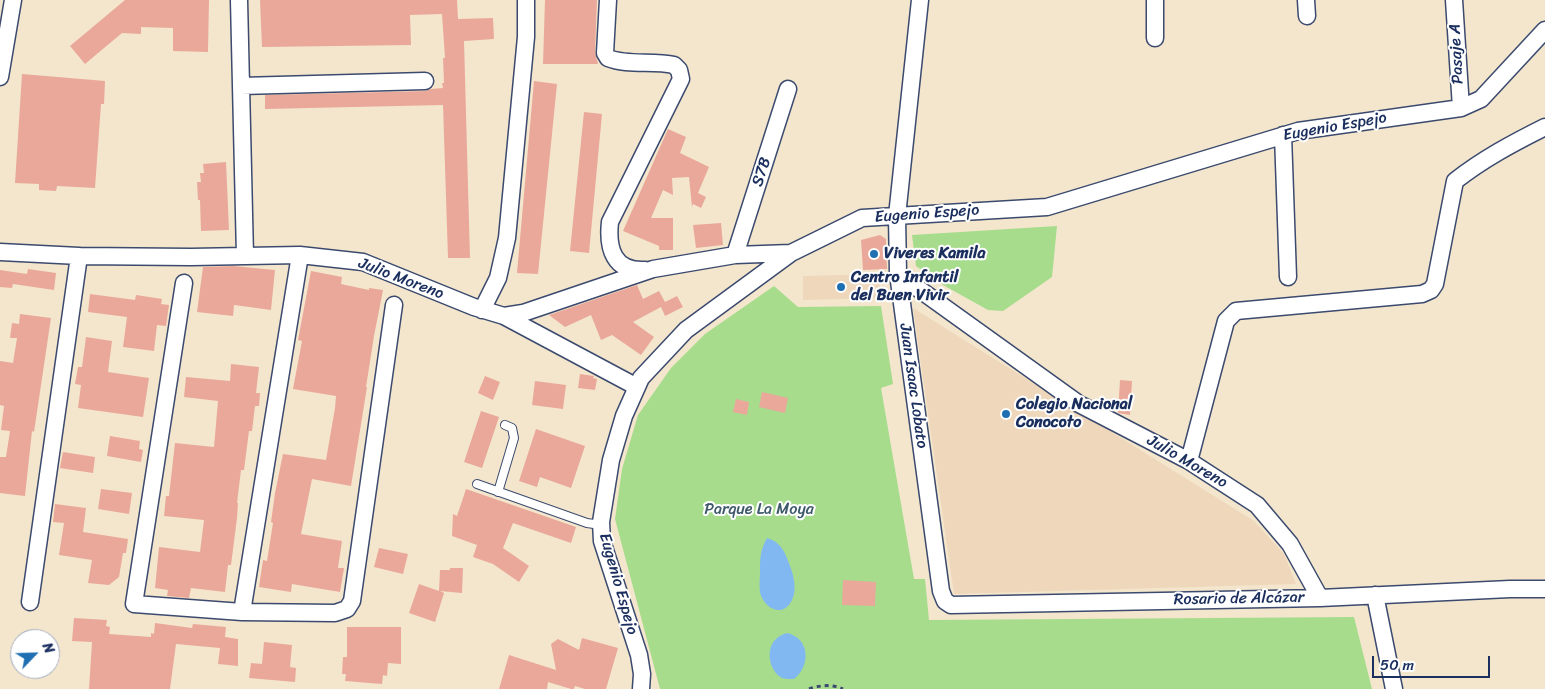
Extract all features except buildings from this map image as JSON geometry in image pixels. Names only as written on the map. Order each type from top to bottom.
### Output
[{"type":"street","points":[[0,77],[13,0]]},
{"type":"street","points":[[239,0],[245,256]]},
{"type":"street","points":[[482,310],[498,278],[507,238],[526,37],[526,0]]},
{"type":"street","points":[[608,0],[605,53],[608,58],[620,61],[666,63],[674,65],[680,74],[680,79],[610,222],[609,234],[616,260],[624,267],[633,270],[653,269]]},
{"type":"street","name":"Juan Isaac Lobato","points":[[920,0],[897,216],[898,274],[941,591]]},
{"type":"street","points":[[1155,0],[1155,38]]},
{"type":"street","name":"Pasaje A","points":[[1454,0],[1461,108]]},
{"type":"street","name":"Eugenio Espejo","points":[[641,689],[642,674],[639,656],[602,541],[601,526],[611,460],[624,416],[641,378],[686,330],[791,253],[862,218],[1047,206],[1298,131],[1461,108],[1481,99],[1545,30]]},
{"type":"street","points":[[241,86],[425,81]]},
{"type":"street","name":"S7B","points":[[735,255],[788,89]]},
{"type":"street","points":[[1189,461],[1226,321],[1236,311],[1422,294],[1430,290],[1435,284],[1455,180],[1473,166],[1505,147],[1545,128]]},
{"type":"street","points":[[1283,135],[1288,278]]},
{"type":"street","name":"Julio Moreno","points":[[0,252],[79,256],[191,257],[300,255],[363,262],[482,310],[504,316],[523,313],[653,269],[735,255],[791,253]]},
{"type":"street","points":[[242,612],[300,255]]},
{"type":"street","points":[[30,602],[79,256]]},
{"type":"street","name":"Julio Moreno","points":[[898,274],[1079,404],[1189,461],[1257,504],[1290,544],[1320,598]]},
{"type":"street","points":[[184,284],[134,604],[242,612],[335,613],[347,609],[352,601],[394,305]]},
{"type":"street","points":[[504,316],[637,387]]},
{"type":"street","name":"Rosario de Alcázar","points":[[941,591],[945,601],[951,605],[1320,598],[1510,589],[1545,590]]},
{"type":"street","points":[[1375,595],[1394,689]]},
{"type":"lane","points":[[498,492],[514,438],[512,428],[505,425]]},
{"type":"lane","points":[[477,484],[587,523],[601,526]]},
{"type":"path","points":[[809,689],[819,686],[836,686],[843,689]]},
{"type":"shaded area","name":"Centro Infantil del Buen Vivir","points":[[879,274],[880,298],[803,300],[803,276]]},
{"type":"shaded area","name":"Colegio Nacional Conocoto","points":[[913,308],[1254,521],[1284,554],[1296,584],[954,594]]},
{"type":"green space","points":[[1057,226],[1052,277],[1003,311],[988,310],[943,285],[916,266],[912,235]]},
{"type":"green space","name":"Parque La Moya","points":[[774,286],[798,307],[881,306],[893,384],[881,388],[914,579],[925,579],[929,620],[1354,617],[1372,689],[660,689],[615,519],[622,469],[638,415],[671,368],[705,334]]},
{"type":"water","points":[[767,538],[776,542],[782,548],[794,579],[795,587],[792,600],[784,609],[779,610],[769,607],[760,592],[760,559]]},
{"type":"water","points":[[787,633],[800,640],[806,653],[803,667],[794,679],[783,678],[778,675],[770,660],[770,648],[773,643],[778,637]]},
{"type":"place","name":"Viveres Kamila","points":[[874,254]]},
{"type":"place","name":"Centro Infantil del Buen Vivir","points":[[841,287]]},
{"type":"place","name":"Colegio Nacional Conocoto","points":[[1006,414]]}]
